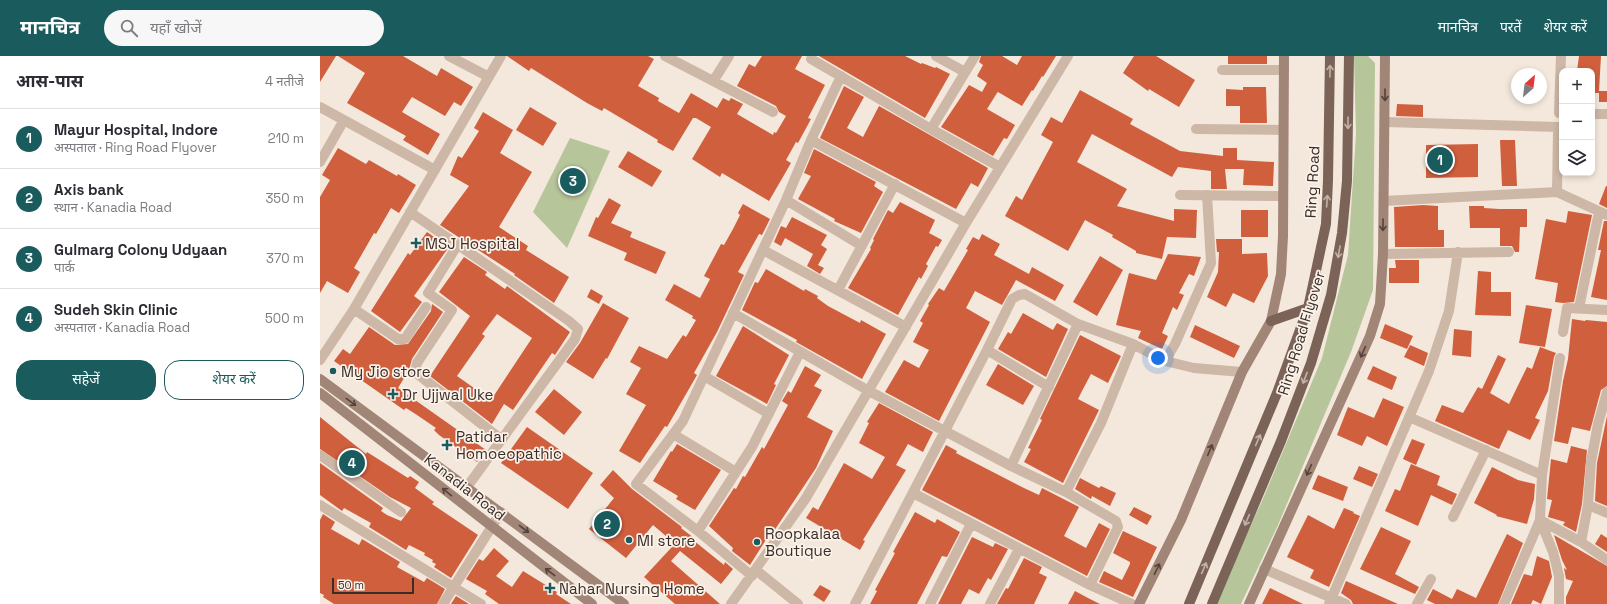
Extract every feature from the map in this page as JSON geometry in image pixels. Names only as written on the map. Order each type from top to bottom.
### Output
[{"type":"main road","name":"Ring Road","points":[[1308,308],[1326,224],[1330,56]]},
{"type":"main road","name":"Ring Road Flyover","points":[[1212,604],[1281,441],[1311,363],[1331,295],[1342,233],[1347,181],[1349,56]]},
{"type":"main road","points":[[1271,321],[1308,308]]},
{"type":"main road","name":"Ring Road Flyover","points":[[1189,604],[1278,393],[1308,308]]},
{"type":"street","points":[[449,56],[489,77]]},
{"type":"street","points":[[320,360],[354,309],[501,56]]},
{"type":"street","points":[[665,56],[714,80],[773,112]]},
{"type":"street","points":[[714,80],[729,56]]},
{"type":"street","points":[[936,56],[965,72]]},
{"type":"street","points":[[930,129],[975,56]]},
{"type":"street","points":[[731,604],[806,498],[966,223],[1068,56]]},
{"type":"street","points":[[1139,604],[1181,520],[1242,372],[1271,321],[1281,274],[1283,236],[1282,196],[1284,56]]},
{"type":"street","points":[[1249,604],[1370,336],[1380,304],[1383,254],[1385,56]]},
{"type":"street","points":[[1561,56],[1561,104]]},
{"type":"street","points":[[811,59],[930,129],[1000,167]]},
{"type":"street","points":[[1222,70],[1284,70]]},
{"type":"street","points":[[798,604],[754,573],[636,484],[683,421],[786,200],[811,140],[841,76]]},
{"type":"street","points":[[320,107],[435,170]]},
{"type":"street","points":[[1595,114],[1607,114]]},
{"type":"street","points":[[320,162],[344,120]]},
{"type":"street","points":[[1385,122],[1558,127]]},
{"type":"street","points":[[1557,192],[1559,122]]},
{"type":"street","points":[[1196,130],[1283,130]]},
{"type":"street","points":[[811,140],[966,223]]},
{"type":"street","points":[[838,290],[895,184]]},
{"type":"street","points":[[1384,201],[1557,192],[1603,213],[1579,308]]},
{"type":"street","points":[[1180,195],[1282,196]]},
{"type":"street","points":[[1165,361],[1211,263],[1207,195]]},
{"type":"street","points":[[786,200],[862,246]]},
{"type":"street","points":[[410,212],[570,321],[578,329],[575,339],[467,487]]},
{"type":"street","points":[[458,244],[428,293],[452,310],[417,363],[415,372],[502,440]]},
{"type":"street","points":[[763,250],[906,327]]},
{"type":"street","points":[[1330,601],[1429,371],[1449,311],[1458,252]]},
{"type":"street","points":[[1383,254],[1509,252]]},
{"type":"street","points":[[855,604],[944,430],[988,350],[1012,299],[1019,295],[1028,295],[1078,324],[1133,344],[1165,361],[1194,368],[1242,372]]},
{"type":"street","points":[[354,309],[398,339],[403,340],[426,308]]},
{"type":"street","points":[[1563,332],[1566,308],[1607,310]]},
{"type":"street","points":[[734,313],[869,391],[1011,466],[1066,492],[1116,521],[1118,527],[1090,585]]},
{"type":"street","points":[[1011,466],[1078,324]]},
{"type":"street","points":[[1066,492],[1101,422],[1133,344]]},
{"type":"street","points":[[988,350],[1049,387]]},
{"type":"street","points":[[698,531],[752,448],[800,352]]},
{"type":"street","points":[[1504,604],[1540,520],[1542,474],[1560,358]]},
{"type":"street","points":[[704,376],[769,414]]},
{"type":"street","points":[[320,379],[624,604]]},
{"type":"street","points":[[1580,542],[1588,505],[1591,462],[1598,424],[1607,392]]},
{"type":"street","name":"Kanadia Road","points":[[320,393],[491,528],[592,604]]},
{"type":"street","points":[[1410,417],[1542,474]]},
{"type":"street","points":[[674,434],[736,472]]},
{"type":"street","points":[[1453,517],[1486,450]]},
{"type":"street","points":[[320,455],[401,512]]},
{"type":"street","points":[[913,493],[1090,585],[1132,604]]},
{"type":"street","points":[[320,505],[481,604]]},
{"type":"street","points":[[1588,505],[1607,513]]},
{"type":"street","points":[[443,604],[501,512]]},
{"type":"street","points":[[1540,520],[1580,542],[1607,560]]},
{"type":"street","points":[[1540,520],[1553,552],[1559,576],[1559,604]]},
{"type":"street","points":[[930,604],[971,524]]},
{"type":"street","points":[[990,604],[1019,549]]},
{"type":"street","points":[[1264,569],[1330,601],[1346,604]]},
{"type":"street","points":[[1417,604],[1431,579]]},
{"type":"green space","points":[[1354,56],[1368,56],[1375,63],[1373,290],[1351,352],[1278,525],[1241,604],[1214,604],[1262,501],[1322,358],[1348,255],[1356,134]]},
{"type":"green space","points":[[570,138],[610,151],[567,248],[533,212]]},
{"type":"building","points":[[320,56],[336,56],[320,82]]},
{"type":"building","points":[[338,56],[403,56],[437,76],[441,68],[473,87],[461,106],[454,102],[445,116],[412,97],[402,112],[440,134],[428,155],[403,140],[406,136],[347,103],[365,73]]},
{"type":"building","points":[[507,56],[648,56],[654,59],[638,86],[659,98],[658,101],[679,113],[691,93],[717,108],[723,98],[729,101],[731,98],[743,104],[737,114],[773,135],[774,132],[776,133],[786,116],[779,112],[776,106],[737,86],[749,64],[755,67],[762,56],[802,56],[795,69],[825,85],[808,118],[811,119],[798,143],[796,142],[786,160],[791,163],[769,201],[722,173],[720,177],[692,159],[711,127],[696,118],[693,118],[673,151],[657,142],[658,140],[604,108],[602,111],[587,103],[531,68],[529,71]]},
{"type":"building","points":[[819,56],[905,56],[921,64],[936,67],[950,74],[925,118]]},
{"type":"building","points":[[981,56],[1002,56],[1017,65],[1022,56],[1056,56],[1022,106],[998,92],[997,93],[987,109],[1015,125],[1007,139],[1004,138],[993,156],[941,127],[969,85],[982,92],[987,83],[977,76],[983,65],[979,62]]},
{"type":"building","points":[[1134,56],[1156,56],[1195,80],[1179,107],[1149,89],[1148,91],[1123,73]]},
{"type":"building","points":[[1228,56],[1267,56],[1267,64],[1228,64]]},
{"type":"building","points":[[1579,56],[1601,56],[1599,91],[1607,91],[1607,102],[1599,102],[1599,93],[1595,93],[1595,68],[1577,68]]},
{"type":"building","points":[[844,86],[864,97],[847,128],[863,137],[879,106],[988,168],[978,187],[971,183],[956,209],[820,138]]},
{"type":"building","points":[[1243,87],[1266,87],[1267,123],[1240,123],[1240,106],[1226,106],[1226,89],[1243,90]]},
{"type":"building","points":[[1080,90],[1133,119],[1130,124],[1180,151],[1223,156],[1223,148],[1237,148],[1237,160],[1274,162],[1273,186],[1243,185],[1244,169],[1225,169],[1227,189],[1211,189],[1211,171],[1178,167],[1172,177],[1092,134],[1077,162],[1127,189],[1117,206],[1174,221],[1174,209],[1197,210],[1196,238],[1167,237],[1162,259],[1136,253],[1136,251],[1112,237],[1113,235],[1085,220],[1068,251],[1005,216],[1016,196],[1022,200],[1053,142],[1041,135],[1051,117],[1062,123]]},
{"type":"building","points":[[1397,104],[1423,105],[1423,117],[1396,116]]},
{"type":"building","points":[[530,107],[557,123],[543,146],[516,130]]},
{"type":"building","points":[[483,112],[513,130],[500,153],[532,172],[499,227],[528,246],[526,250],[569,277],[554,303],[514,275],[515,274],[440,225],[469,186],[450,175],[458,156],[462,158],[479,131],[474,128]]},
{"type":"building","points":[[1500,140],[1515,140],[1517,186],[1502,186]]},
{"type":"building","points":[[1478,144],[1478,177],[1426,178],[1426,145]]},
{"type":"building","points":[[338,148],[366,164],[369,160],[397,176],[398,174],[416,185],[399,213],[391,208],[376,234],[374,233],[354,268],[360,272],[348,293],[327,281],[320,293],[320,197],[330,180],[322,175]]},
{"type":"building","points":[[814,149],[876,182],[874,186],[883,192],[861,233],[834,221],[835,219],[798,199],[811,176],[804,173]]},
{"type":"building","points":[[628,151],[662,171],[652,187],[618,167]]},
{"type":"building","points":[[1607,186],[1607,208],[1599,204]]},
{"type":"building","points":[[609,198],[621,205],[611,223],[632,232],[630,237],[666,252],[656,274],[624,260],[627,253],[588,236],[596,217],[598,218]]},
{"type":"building","points":[[900,202],[935,220],[929,233],[942,240],[938,247],[936,246],[926,264],[928,266],[921,279],[919,277],[898,315],[848,288],[871,249],[873,239],[888,210],[893,213]]},
{"type":"building","points":[[743,204],[770,219],[762,235],[759,234],[738,272],[744,275],[717,332],[694,373],[697,375],[667,427],[665,426],[640,463],[619,451],[646,405],[626,394],[641,368],[630,362],[639,346],[667,359],[683,335],[686,337],[696,320],[692,318],[693,316],[665,300],[674,284],[700,298],[710,279],[704,276],[721,244],[724,245],[733,229],[740,215],[738,213]]},
{"type":"building","points":[[1423,205],[1438,206],[1438,230],[1444,230],[1444,247],[1395,247],[1394,207]]},
{"type":"building","points":[[1469,206],[1484,206],[1484,208],[1499,209],[1527,209],[1527,227],[1520,227],[1519,252],[1515,252],[1512,246],[1500,246],[1500,228],[1470,228]]},
{"type":"building","points":[[1241,210],[1268,210],[1268,237],[1241,237]]},
{"type":"building","points":[[1568,211],[1592,215],[1574,302],[1563,303],[1555,302],[1558,283],[1535,279],[1546,219],[1566,223]]},
{"type":"building","points":[[792,217],[827,235],[821,245],[827,249],[818,265],[824,268],[820,274],[807,266],[813,254],[785,238],[781,246],[774,242],[781,226],[786,228]]},
{"type":"building","points":[[1604,221],[1607,221],[1607,300],[1591,297],[1601,250],[1598,250]]},
{"type":"building","points":[[427,232],[449,247],[414,296],[422,302],[400,332],[371,311],[408,253],[410,255]]},
{"type":"building","points":[[982,234],[1000,244],[994,255],[1029,274],[1032,267],[1064,285],[1055,301],[1016,280],[1002,305],[975,291],[966,308],[990,322],[939,421],[885,392],[904,360],[919,368],[929,350],[913,342],[923,323],[920,321],[929,305],[928,304],[939,288],[944,291],[968,250],[966,249],[973,237],[979,240]]},
{"type":"building","points":[[1216,239],[1242,239],[1242,254],[1267,253],[1268,276],[1254,303],[1233,293],[1226,307],[1207,297],[1218,272],[1219,252],[1217,252]]},
{"type":"building","points":[[1168,254],[1201,257],[1194,276],[1189,274],[1179,293],[1184,295],[1177,310],[1173,307],[1162,333],[1168,336],[1162,349],[1138,338],[1141,331],[1116,325],[1129,273],[1156,280]]},
{"type":"building","points":[[1100,256],[1123,270],[1097,316],[1073,302]]},
{"type":"building","points":[[464,257],[487,272],[485,275],[505,289],[507,286],[570,332],[555,355],[552,353],[513,410],[504,404],[492,424],[430,376],[470,316],[439,292]],"holes":[[[497,314],[532,338],[491,400],[457,376],[485,336],[482,334]]]},
{"type":"building","points":[[1395,260],[1419,260],[1419,283],[1389,283],[1389,268],[1396,268]]},
{"type":"building","points":[[766,269],[804,291],[805,289],[818,296],[817,298],[828,306],[860,323],[861,320],[886,334],[862,379],[796,342],[797,340],[742,310],[755,282],[758,283]]},
{"type":"building","points":[[1478,271],[1491,272],[1491,292],[1511,292],[1511,316],[1475,315]]},
{"type":"building","points":[[591,289],[603,296],[599,304],[587,297]]},
{"type":"building","points":[[603,303],[629,318],[607,359],[606,358],[593,379],[566,362],[580,343]]},
{"type":"building","points":[[432,304],[443,312],[412,359],[409,370],[398,388],[486,450],[477,462],[439,435],[434,430],[436,428],[406,408],[404,410],[334,361],[343,349],[350,354],[369,327],[395,345],[408,344],[431,311]]},
{"type":"building","points":[[1526,305],[1552,309],[1545,347],[1519,343]]},
{"type":"building","points":[[1023,313],[1053,330],[1057,323],[1068,329],[1046,377],[998,349],[1008,332],[1011,334]]},
{"type":"building","points":[[1572,319],[1607,322],[1607,386],[1601,390],[1590,431],[1572,427],[1568,444],[1554,441],[1563,381],[1568,359]]},
{"type":"building","points":[[1385,324],[1413,336],[1407,349],[1380,338]]},
{"type":"building","points":[[1195,325],[1240,346],[1234,358],[1190,337]]},
{"type":"building","points":[[743,326],[789,355],[774,384],[776,385],[767,404],[716,376]]},
{"type":"building","points":[[1454,329],[1472,331],[1471,357],[1452,355]]},
{"type":"building","points":[[1080,335],[1121,356],[1108,383],[1091,374],[1078,399],[1099,410],[1063,483],[1024,462],[1031,449],[1028,448],[1042,420],[1040,419]]},
{"type":"building","points":[[1410,345],[1428,353],[1424,366],[1404,357]]},
{"type":"building","points":[[1540,347],[1556,353],[1548,391],[1535,418],[1540,420],[1530,440],[1508,430],[1499,449],[1435,421],[1442,405],[1463,413],[1478,387],[1482,389],[1498,355],[1506,359],[1490,393],[1509,404],[1527,367],[1532,369]]},
{"type":"building","points":[[998,364],[1034,386],[1023,405],[986,385]]},
{"type":"building","points":[[805,366],[821,375],[814,386],[822,390],[807,417],[833,431],[816,468],[774,531],[772,530],[750,565],[732,551],[733,548],[709,526],[734,488],[736,489],[743,476],[745,477],[762,447],[764,449],[788,405],[782,401],[788,391],[791,393]]},
{"type":"building","points":[[1373,366],[1397,377],[1392,390],[1367,379]]},
{"type":"building","points":[[554,389],[582,412],[564,435],[535,412]]},
{"type":"building","points":[[1383,398],[1404,407],[1387,446],[1367,436],[1362,446],[1337,435],[1348,407],[1374,418]]},
{"type":"building","points":[[879,403],[933,432],[923,452],[908,444],[896,465],[906,470],[863,540],[865,541],[860,550],[806,518],[813,507],[818,510],[844,463],[872,479],[885,457],[859,443],[869,423],[867,422]]},
{"type":"building","points":[[1607,416],[1607,506],[1595,501],[1597,463]]},
{"type":"building","points":[[320,417],[366,454],[367,452],[408,478],[410,476],[419,482],[415,488],[434,502],[432,504],[478,535],[451,578],[434,567],[436,564],[432,562],[433,560],[424,555],[425,553],[409,545],[406,550],[369,527],[371,523],[344,508],[342,511],[320,495],[320,463],[383,508],[381,511],[387,515],[401,521],[411,508],[390,497],[320,449]]},
{"type":"building","points":[[527,427],[593,473],[568,509],[501,463]]},
{"type":"building","points":[[1412,439],[1425,444],[1416,465],[1403,459]]},
{"type":"building","points":[[677,444],[721,470],[695,510],[676,499],[678,496],[653,481],[671,451],[672,452]]},
{"type":"building","points":[[946,445],[957,451],[956,453],[1039,495],[1042,488],[1079,507],[1064,536],[1086,548],[1099,523],[1110,529],[1087,576],[922,490]]},
{"type":"building","points":[[1571,446],[1587,450],[1582,504],[1576,532],[1563,525],[1565,522],[1548,517],[1552,500],[1547,499],[1551,459],[1567,463]]},
{"type":"building","points":[[1411,464],[1440,476],[1437,485],[1457,494],[1452,505],[1431,495],[1418,526],[1385,511],[1395,489],[1400,491]]},
{"type":"building","points":[[1359,466],[1378,474],[1372,487],[1353,479]]},
{"type":"building","points":[[1492,467],[1518,480],[1535,484],[1534,499],[1527,524],[1496,516],[1497,515],[1474,503]]},
{"type":"building","points":[[613,470],[632,489],[682,527],[681,528],[694,538],[693,540],[724,565],[725,562],[733,569],[721,584],[680,551],[671,561],[720,604],[675,604],[644,577],[671,548],[669,547],[673,542],[653,525],[626,558],[589,529],[614,498],[600,485]]},
{"type":"building","points":[[1318,475],[1348,487],[1343,501],[1312,489]]},
{"type":"building","points":[[1080,478],[1099,488],[1101,486],[1116,493],[1110,506],[1092,496],[1091,499],[1075,489]]},
{"type":"building","points":[[1134,507],[1152,516],[1147,525],[1129,515]]},
{"type":"building","points":[[1344,508],[1360,516],[1329,587],[1310,578],[1314,570],[1287,557],[1308,515],[1334,529]]},
{"type":"building","points":[[915,512],[935,523],[937,519],[960,532],[947,557],[942,556],[917,604],[870,604],[877,591],[875,590],[895,553],[893,552]]},
{"type":"building","points":[[323,514],[335,522],[331,529],[359,545],[362,539],[400,562],[397,567],[424,582],[427,578],[445,589],[437,604],[334,604],[323,597],[324,595],[320,593],[320,520]]},
{"type":"building","points":[[1381,527],[1411,541],[1395,574],[1419,587],[1415,594],[1360,569]]},
{"type":"building","points":[[1123,531],[1157,547],[1133,597],[1099,582],[1104,571],[1122,580],[1130,564],[1130,562],[1113,553]]},
{"type":"building","points":[[1507,534],[1523,543],[1498,604],[1435,604],[1427,600],[1433,589],[1452,599],[1457,589],[1476,598]]},
{"type":"building","points":[[1601,534],[1607,538],[1607,552],[1595,544]]},
{"type":"building","points":[[1554,535],[1607,566],[1607,604],[1566,604],[1566,597],[1573,581],[1566,579],[1564,568],[1567,570],[1562,560]]},
{"type":"building","points":[[972,537],[993,547],[995,543],[1008,549],[991,580],[988,578],[979,594],[969,589],[961,604],[938,604]]},
{"type":"building","points":[[494,548],[509,561],[496,576],[512,587],[523,571],[557,592],[556,594],[571,604],[499,604],[485,594],[487,591],[466,579],[479,559],[483,561]]},
{"type":"building","points":[[1537,556],[1549,561],[1552,577],[1541,604],[1533,600],[1531,604],[1511,604],[1524,574],[1532,576]]},
{"type":"building","points":[[1024,558],[1042,567],[1039,573],[1047,577],[1034,604],[997,604],[1006,588],[1008,589]]},
{"type":"building","points":[[1346,581],[1398,604],[1353,604],[1351,600],[1341,593]]},
{"type":"building","points":[[820,585],[831,591],[824,602],[813,595]]},
{"type":"building","points":[[1270,588],[1303,604],[1262,604]]},
{"type":"building","points":[[1075,591],[1088,598],[1100,604],[1068,604]]},
{"type":"building","points":[[456,596],[469,604],[451,604]]},
{"type":"place","name":"Mayur Hospital, Indore","points":[[1440,160]]},
{"type":"place","name":"Gulmarg Colony Udyaan","points":[[573,181]]},
{"type":"place","name":"MSJ Hospital","points":[[416,243]]},
{"type":"place","name":"My Jio store","points":[[333,371]]},
{"type":"place","name":"Dr Ujjwal Uke","points":[[393,394]]},
{"type":"place","name":"Patidar Homoeopathic","points":[[447,445]]},
{"type":"place","name":"Sudeh Skin Clinic","points":[[352,463]]},
{"type":"place","name":"Axis bank","points":[[607,524]]},
{"type":"place","name":"MI store","points":[[629,540]]},
{"type":"place","name":"Roopkalaa Boutique","points":[[757,542]]},
{"type":"place","name":"Nahar Nursing Home","points":[[550,588]]}]
